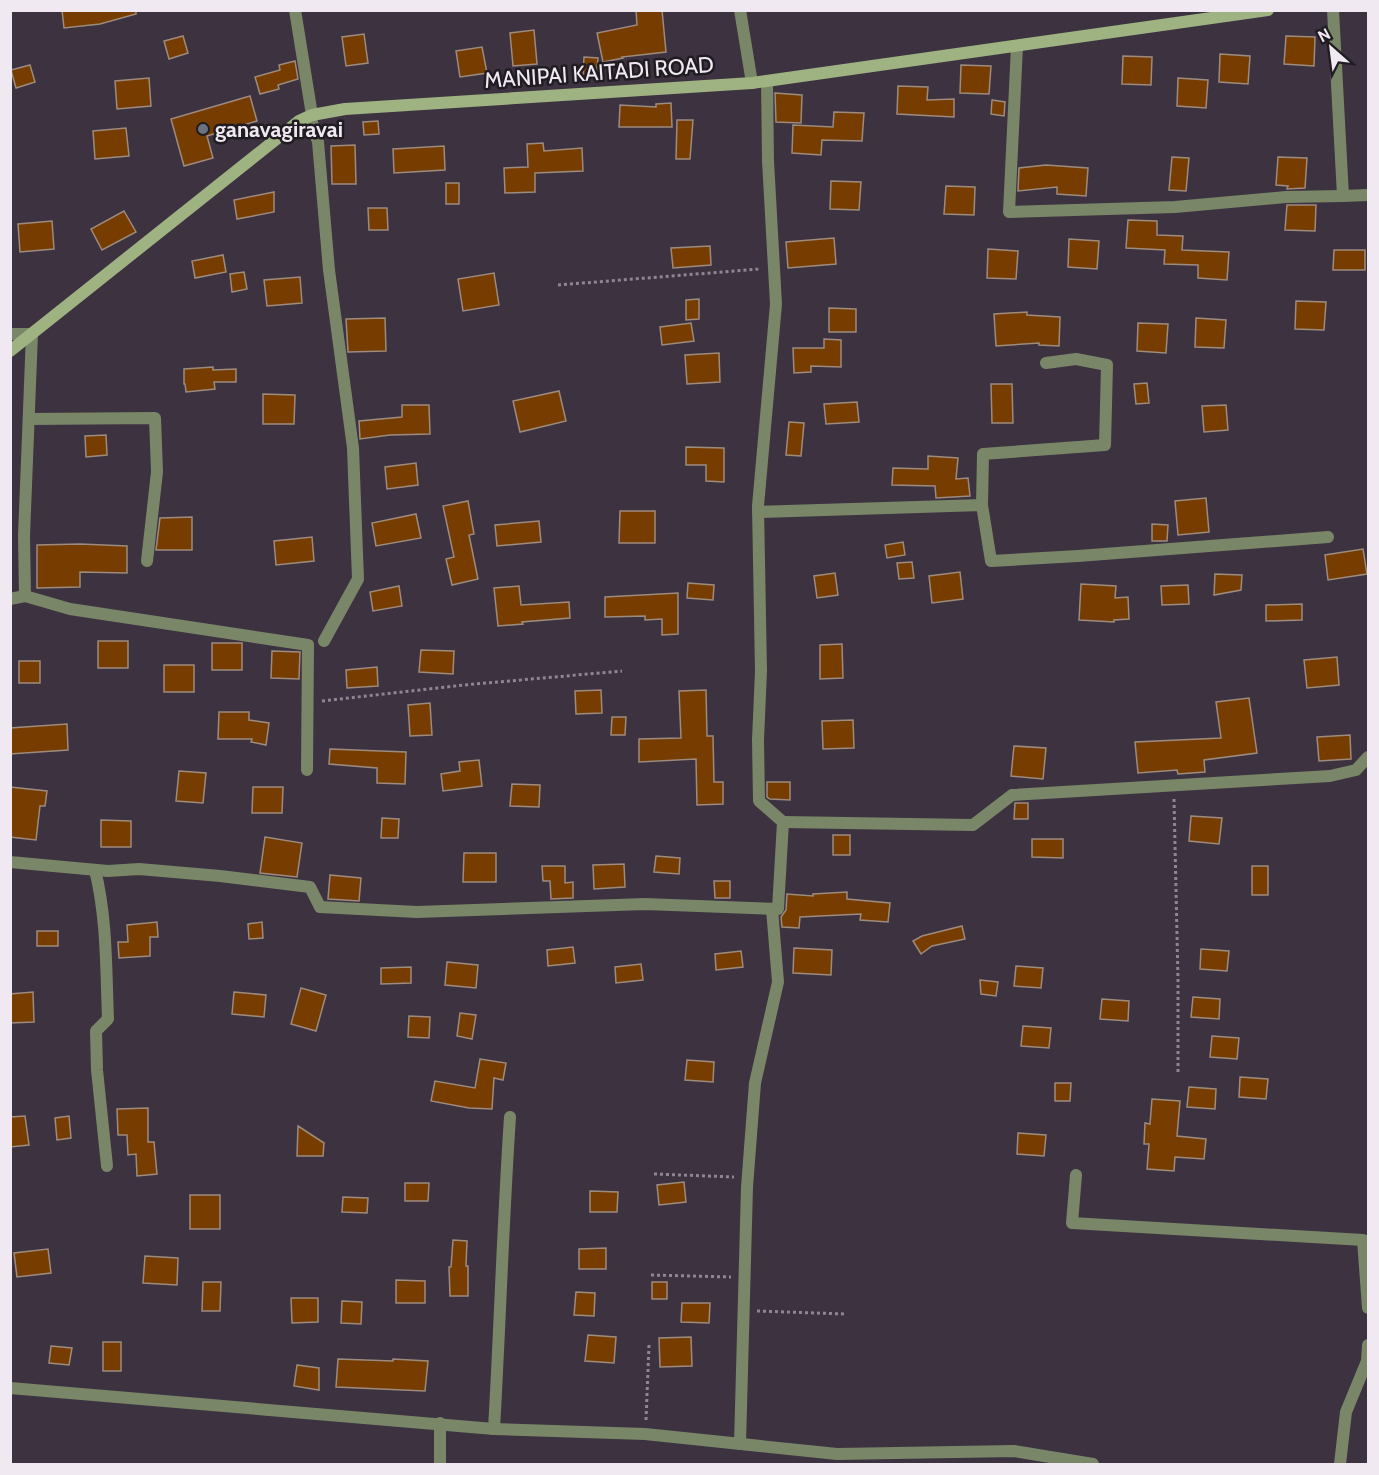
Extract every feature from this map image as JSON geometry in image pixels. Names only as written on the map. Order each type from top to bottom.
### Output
[{"type":"main road","name":"MANIPAI KAITADI ROAD","points":[[10,351],[299,121],[311,115],[345,109],[752,83],[1268,10]]},
{"type":"street","points":[[295,10],[311,115],[318,142],[329,270],[353,448],[358,579],[324,641]]},
{"type":"street","points":[[740,10],[752,83]]},
{"type":"street","points":[[1333,10],[1342,196]]},
{"type":"street","points":[[1017,46],[1009,212],[1175,207],[1286,197],[1368,195]]},
{"type":"street","points":[[767,81],[768,161],[776,304],[758,512],[761,671],[758,740],[759,801],[783,822],[973,825],[1012,795],[1330,776],[1356,770],[1366,763]]},
{"type":"street","points":[[10,334],[32,334],[24,537],[25,596]]},
{"type":"street","points":[[1046,363],[1076,359],[1107,365],[1105,445],[982,454],[982,505],[991,561],[1173,550],[1328,537]]},
{"type":"street","points":[[29,419],[155,418],[157,472],[147,561]]},
{"type":"street","points":[[758,512],[982,505]]},
{"type":"street","points":[[10,599],[25,596],[70,609],[308,645],[308,770]]},
{"type":"street","points":[[10,862],[95,870],[139,869],[310,887],[320,907],[417,912],[645,904],[778,909],[783,822]]},
{"type":"street","points":[[95,870],[106,949],[108,1019],[96,1031],[97,1070],[107,1166]]},
{"type":"street","points":[[740,1444],[748,1177],[755,1083],[778,982],[772,909]]},
{"type":"street","points":[[494,1429],[501,1311],[502,1236],[510,1117]]},
{"type":"street","points":[[1076,1175],[1072,1223],[1363,1240],[1368,1308]]},
{"type":"street","points":[[1340,1464],[1346,1412],[1367,1361],[1368,1345]]},
{"type":"street","points":[[10,1388],[494,1429],[645,1434],[837,1454],[1014,1451],[1093,1464]]},
{"type":"street","points":[[440,1423],[440,1464]]},
{"type":"path","points":[[558,285],[774,268]]},
{"type":"path","points":[[308,703],[464,685],[622,671]]},
{"type":"path","points":[[1173,785],[1178,1073]]},
{"type":"path","points":[[654,1174],[748,1177]]},
{"type":"path","points":[[651,1275],[745,1277]]},
{"type":"path","points":[[744,1311],[845,1314]]},
{"type":"path","points":[[645,1434],[649,1345]]},
{"type":"building","points":[[62,10],[136,10],[136,14],[100,24],[64,28]]},
{"type":"building","points":[[636,10],[662,10],[666,52],[622,57],[603,62],[597,33],[637,25]]},
{"type":"building","points":[[534,30],[537,64],[513,66],[510,33]]},
{"type":"building","points":[[364,34],[368,63],[346,66],[342,37]]},
{"type":"building","points":[[183,36],[188,53],[169,59],[164,41]]},
{"type":"building","points":[[1286,36],[1315,37],[1314,66],[1284,64]]},
{"type":"building","points":[[482,47],[487,73],[460,77],[456,51]]},
{"type":"building","points":[[1220,54],[1250,56],[1248,84],[1219,82]]},
{"type":"building","points":[[1123,56],[1152,57],[1151,85],[1122,84]]},
{"type":"building","points":[[584,57],[598,58],[596,78],[583,77]]},
{"type":"building","points":[[295,61],[298,79],[278,85],[279,89],[260,94],[255,77],[280,70],[279,65]]},
{"type":"building","points":[[30,65],[35,82],[16,88],[11,70]]},
{"type":"building","points":[[961,65],[991,66],[989,94],[960,93]]},
{"type":"building","points":[[149,78],[151,106],[117,109],[115,81]]},
{"type":"building","points":[[1178,78],[1208,80],[1206,108],[1177,106]]},
{"type":"building","points":[[898,86],[928,87],[927,100],[954,99],[954,117],[897,114]]},
{"type":"building","points":[[775,93],[802,95],[801,123],[776,122]]},
{"type":"building","name":"ganavagiravai","points":[[250,96],[257,121],[207,136],[213,158],[184,166],[171,119]]},
{"type":"building","points":[[992,100],[1005,102],[1004,116],[991,114]]},
{"type":"building","points":[[671,103],[672,127],[619,127],[620,105],[656,107],[656,104]]},
{"type":"building","points":[[834,112],[864,113],[862,141],[822,140],[821,155],[792,153],[793,125],[833,127]]},
{"type":"building","points":[[677,120],[693,120],[690,159],[676,159]]},
{"type":"building","points":[[378,121],[379,134],[364,135],[363,122]]},
{"type":"building","points":[[126,128],[129,156],[95,159],[93,131]]},
{"type":"building","points":[[543,143],[544,151],[582,148],[583,171],[535,173],[535,192],[505,193],[504,168],[528,167],[527,144]]},
{"type":"building","points":[[355,145],[356,184],[332,184],[331,146]]},
{"type":"building","points":[[444,146],[445,170],[394,173],[393,149]]},
{"type":"building","points":[[1172,157],[1189,158],[1186,191],[1169,190]]},
{"type":"building","points":[[1278,157],[1307,158],[1305,188],[1287,189],[1288,186],[1276,185]]},
{"type":"building","points":[[1046,165],[1088,168],[1086,196],[1057,194],[1057,187],[1018,191],[1019,168]]},
{"type":"building","points":[[831,181],[861,182],[859,210],[830,209]]},
{"type":"building","points":[[446,183],[459,183],[459,204],[446,204]]},
{"type":"building","points":[[946,186],[975,187],[974,215],[944,214]]},
{"type":"building","points":[[274,192],[274,212],[237,219],[234,200]]},
{"type":"building","points":[[1287,205],[1316,205],[1315,231],[1285,230]]},
{"type":"building","points":[[368,208],[387,208],[388,230],[369,230]]},
{"type":"building","points":[[124,211],[136,232],[102,250],[91,229]]},
{"type":"building","points":[[1128,220],[1157,221],[1157,235],[1183,236],[1182,250],[1229,252],[1227,280],[1198,278],[1198,265],[1164,264],[1165,250],[1126,248]]},
{"type":"building","points":[[52,221],[54,249],[20,252],[18,224]]},
{"type":"building","points":[[834,238],[836,264],[788,268],[786,242]]},
{"type":"building","points":[[1069,239],[1099,241],[1097,269],[1068,267]]},
{"type":"building","points":[[710,246],[711,265],[673,268],[671,248]]},
{"type":"building","points":[[988,249],[1018,251],[1016,279],[987,278]]},
{"type":"building","points":[[1334,250],[1365,250],[1365,270],[1333,270]]},
{"type":"building","points":[[223,255],[226,272],[195,278],[192,261]]},
{"type":"building","points":[[244,272],[247,289],[232,292],[230,274]]},
{"type":"building","points":[[494,273],[499,305],[463,311],[458,279]]},
{"type":"building","points":[[300,277],[302,303],[267,306],[264,280]]},
{"type":"building","points":[[699,299],[699,319],[686,320],[686,300]]},
{"type":"building","points":[[1296,301],[1326,302],[1324,330],[1295,329]]},
{"type":"building","points":[[829,308],[856,309],[856,332],[829,332]]},
{"type":"building","points":[[1027,312],[1027,315],[1060,317],[1059,346],[1039,345],[1039,343],[996,346],[994,314]]},
{"type":"building","points":[[385,318],[386,351],[348,352],[346,319]]},
{"type":"building","points":[[1196,318],[1226,320],[1224,348],[1195,347]]},
{"type":"building","points":[[691,323],[694,341],[662,345],[660,327]]},
{"type":"building","points":[[1138,323],[1168,324],[1166,353],[1137,351]]},
{"type":"building","points":[[824,339],[841,340],[841,367],[811,366],[811,372],[794,373],[793,348],[824,348]]},
{"type":"building","points":[[719,353],[720,382],[687,384],[685,355]]},
{"type":"building","points":[[213,367],[213,370],[236,369],[236,382],[214,382],[215,389],[186,392],[184,369]]},
{"type":"building","points":[[1147,383],[1149,403],[1136,404],[1134,384]]},
{"type":"building","points":[[991,384],[1012,384],[1013,423],[992,423]]},
{"type":"building","points":[[559,391],[566,421],[520,432],[513,401]]},
{"type":"building","points":[[263,394],[295,395],[294,424],[263,424]]},
{"type":"building","points":[[857,402],[859,422],[826,424],[824,404]]},
{"type":"building","points":[[402,405],[429,405],[430,434],[390,435],[360,439],[359,421],[402,417]]},
{"type":"building","points":[[1226,405],[1228,430],[1204,432],[1202,406]]},
{"type":"building","points":[[789,422],[804,423],[801,456],[786,455]]},
{"type":"building","points":[[106,435],[107,455],[86,457],[85,436]]},
{"type":"building","points":[[686,447],[724,448],[724,482],[706,481],[706,465],[686,465]]},
{"type":"building","points":[[928,456],[958,458],[956,479],[968,478],[970,496],[936,498],[935,486],[892,485],[893,468],[928,469]]},
{"type":"building","points":[[416,463],[418,485],[387,489],[385,467]]},
{"type":"building","points":[[1206,498],[1209,532],[1178,535],[1175,501]]},
{"type":"building","points":[[468,501],[474,534],[469,535],[478,579],[452,585],[446,559],[454,557],[443,506]]},
{"type":"building","points":[[620,511],[655,511],[655,543],[619,543]]},
{"type":"building","points":[[416,514],[421,538],[376,546],[372,523]]},
{"type":"building","points":[[192,517],[192,550],[156,550],[160,518]]},
{"type":"building","points":[[539,521],[541,542],[497,546],[495,525]]},
{"type":"building","points":[[1152,524],[1168,525],[1167,541],[1152,541]]},
{"type":"building","points":[[312,537],[314,561],[276,565],[274,541]]},
{"type":"building","points":[[903,542],[905,555],[887,558],[885,545]]},
{"type":"building","points":[[37,545],[127,546],[127,573],[80,572],[80,587],[37,588]]},
{"type":"building","points":[[1363,549],[1367,574],[1328,580],[1325,555]]},
{"type":"building","points":[[912,562],[914,578],[899,579],[897,563]]},
{"type":"building","points":[[960,572],[963,599],[932,603],[929,576]]},
{"type":"building","points":[[835,573],[838,595],[817,598],[814,576]]},
{"type":"building","points":[[1215,574],[1242,575],[1241,590],[1214,595]]},
{"type":"building","points":[[688,583],[714,585],[713,600],[687,598]]},
{"type":"building","points":[[1081,584],[1116,586],[1115,598],[1128,597],[1129,619],[1114,620],[1114,622],[1079,620]]},
{"type":"building","points":[[1188,585],[1189,604],[1162,605],[1161,586]]},
{"type":"building","points":[[399,586],[402,606],[373,611],[370,592]]},
{"type":"building","points":[[519,586],[521,605],[569,602],[570,618],[498,626],[494,588]]},
{"type":"building","points":[[678,593],[678,634],[662,635],[662,619],[645,620],[645,616],[605,617],[605,597]]},
{"type":"building","points":[[1302,604],[1302,620],[1266,621],[1266,605]]},
{"type":"building","points":[[98,641],[128,641],[128,668],[98,668]]},
{"type":"building","points":[[212,643],[242,643],[242,670],[212,670]]},
{"type":"building","points":[[842,644],[843,678],[820,679],[820,645]]},
{"type":"building","points":[[421,650],[454,651],[453,674],[419,672]]},
{"type":"building","points":[[272,651],[300,652],[299,679],[271,678]]},
{"type":"building","points":[[1337,657],[1339,685],[1307,688],[1304,660]]},
{"type":"building","points":[[19,661],[40,661],[40,683],[19,683]]},
{"type":"building","points":[[164,665],[194,665],[194,692],[164,692]]},
{"type":"building","points":[[377,667],[378,686],[347,688],[346,670]]},
{"type":"building","points":[[601,690],[602,713],[576,714],[575,691]]},
{"type":"building","points":[[706,690],[707,736],[713,736],[714,782],[723,782],[723,804],[697,805],[696,759],[639,762],[639,739],[681,738],[679,691]]},
{"type":"building","points":[[1249,698],[1257,753],[1204,760],[1205,772],[1178,774],[1177,770],[1138,773],[1135,742],[1221,738],[1216,702]]},
{"type":"building","points":[[430,703],[432,735],[410,736],[408,705]]},
{"type":"building","points":[[219,712],[249,712],[249,720],[269,723],[266,745],[251,742],[252,739],[218,739]]},
{"type":"building","points":[[612,717],[626,717],[625,735],[611,735]]},
{"type":"building","points":[[853,720],[854,748],[823,749],[822,721]]},
{"type":"building","points":[[67,724],[68,750],[10,754],[10,728]]},
{"type":"building","points":[[1350,735],[1351,759],[1319,761],[1317,737]]},
{"type":"building","points":[[1014,746],[1046,748],[1043,779],[1011,776]]},
{"type":"building","points":[[330,749],[406,752],[405,784],[377,783],[377,768],[329,764]]},
{"type":"building","points":[[479,760],[482,786],[443,791],[441,774],[460,771],[459,762]]},
{"type":"building","points":[[179,771],[206,773],[203,803],[176,801]]},
{"type":"building","points":[[767,782],[790,782],[790,800],[767,797]]},
{"type":"building","points":[[512,784],[540,785],[539,807],[510,806]]},
{"type":"building","points":[[10,787],[47,791],[45,806],[40,806],[36,840],[10,837]]},
{"type":"building","points":[[253,787],[283,787],[282,813],[252,813]]},
{"type":"building","points":[[1015,803],[1028,803],[1028,819],[1014,819]]},
{"type":"building","points":[[1191,816],[1222,818],[1219,844],[1189,841]]},
{"type":"building","points":[[382,818],[399,819],[398,838],[381,838]]},
{"type":"building","points":[[101,820],[131,821],[131,847],[101,847]]},
{"type":"building","points":[[833,835],[850,835],[850,855],[833,855]]},
{"type":"building","points":[[265,837],[302,843],[297,877],[260,873]]},
{"type":"building","points":[[1032,839],[1063,839],[1063,858],[1032,857]]},
{"type":"building","points":[[464,853],[496,853],[496,882],[463,882]]},
{"type":"building","points":[[656,856],[680,858],[679,874],[654,872]]},
{"type":"building","points":[[624,864],[625,887],[594,889],[593,865]]},
{"type":"building","points":[[542,866],[565,866],[565,883],[573,882],[573,898],[551,899],[550,881],[543,881]]},
{"type":"building","points":[[1252,866],[1268,866],[1268,895],[1252,895]]},
{"type":"building","points":[[330,875],[361,878],[359,901],[328,899]]},
{"type":"building","points":[[714,881],[730,881],[730,898],[715,898]]},
{"type":"building","points":[[847,892],[847,899],[890,903],[888,922],[860,920],[861,914],[800,917],[799,928],[782,927],[781,917],[786,910],[787,894],[813,896],[813,894]]},
{"type":"building","points":[[157,922],[158,937],[150,937],[150,956],[119,958],[118,942],[128,942],[127,925]]},
{"type":"building","points":[[262,922],[263,938],[249,939],[248,924]]},
{"type":"building","points":[[962,926],[965,939],[932,946],[921,954],[913,941],[922,936]]},
{"type":"building","points":[[37,931],[58,931],[58,946],[37,946]]},
{"type":"building","points":[[573,947],[575,963],[548,966],[547,950]]},
{"type":"building","points":[[794,948],[832,950],[831,975],[793,973]]},
{"type":"building","points":[[1201,949],[1229,951],[1227,971],[1200,969]]},
{"type":"building","points":[[741,951],[743,967],[716,970],[715,954]]},
{"type":"building","points":[[447,962],[478,965],[476,988],[445,985]]},
{"type":"building","points":[[641,964],[643,980],[616,983],[615,967]]},
{"type":"building","points":[[1016,966],[1043,968],[1041,988],[1014,986]]},
{"type":"building","points":[[411,967],[411,983],[381,984],[381,968]]},
{"type":"building","points":[[980,980],[998,982],[996,996],[981,994]]},
{"type":"building","points":[[301,988],[326,995],[316,1031],[291,1024]]},
{"type":"building","points":[[33,992],[34,1022],[10,1023],[10,994]]},
{"type":"building","points":[[234,992],[266,995],[264,1017],[232,1014]]},
{"type":"building","points":[[1193,997],[1220,999],[1219,1019],[1191,1017]]},
{"type":"building","points":[[1102,999],[1129,1001],[1128,1021],[1100,1019]]},
{"type":"building","points":[[460,1013],[476,1015],[472,1039],[457,1036]]},
{"type":"building","points":[[409,1016],[430,1017],[429,1038],[408,1037]]},
{"type":"building","points":[[1023,1026],[1051,1028],[1049,1048],[1021,1046]]},
{"type":"building","points":[[1212,1036],[1239,1038],[1237,1059],[1210,1057]]},
{"type":"building","points":[[480,1059],[506,1063],[503,1080],[494,1078],[492,1109],[469,1108],[431,1101],[435,1081],[475,1088]]},
{"type":"building","points":[[687,1060],[714,1062],[713,1082],[685,1080]]},
{"type":"building","points":[[1240,1077],[1268,1079],[1266,1099],[1239,1097]]},
{"type":"building","points":[[1055,1083],[1071,1083],[1070,1101],[1055,1101]]},
{"type":"building","points":[[1189,1087],[1216,1089],[1215,1109],[1187,1107]]},
{"type":"building","points":[[1152,1099],[1180,1101],[1177,1136],[1206,1139],[1204,1159],[1175,1157],[1174,1171],[1147,1169],[1149,1144],[1144,1144],[1145,1123],[1150,1124]]},
{"type":"building","points":[[148,1108],[148,1142],[154,1142],[157,1174],[137,1176],[136,1154],[128,1155],[127,1135],[118,1135],[117,1109]]},
{"type":"building","points":[[25,1116],[29,1145],[10,1147],[10,1117]]},
{"type":"building","points":[[69,1116],[71,1138],[57,1140],[55,1118]]},
{"type":"building","points":[[298,1126],[324,1143],[323,1156],[297,1156]]},
{"type":"building","points":[[1018,1133],[1046,1135],[1044,1156],[1017,1154]]},
{"type":"building","points":[[684,1182],[686,1202],[659,1205],[657,1185]]},
{"type":"building","points":[[405,1183],[429,1183],[428,1201],[405,1201]]},
{"type":"building","points":[[590,1191],[618,1192],[617,1212],[590,1212]]},
{"type":"building","points":[[190,1195],[220,1195],[220,1229],[190,1229]]},
{"type":"building","points":[[343,1197],[368,1198],[367,1213],[342,1212]]},
{"type":"building","points":[[453,1240],[467,1241],[468,1296],[450,1296],[449,1267],[451,1267]]},
{"type":"building","points":[[606,1248],[606,1269],[579,1269],[579,1249]]},
{"type":"building","points":[[48,1249],[51,1273],[17,1277],[14,1253]]},
{"type":"building","points":[[145,1256],[178,1258],[177,1285],[143,1283]]},
{"type":"building","points":[[396,1280],[425,1281],[425,1303],[396,1303]]},
{"type":"building","points":[[203,1282],[221,1282],[220,1311],[202,1311]]},
{"type":"building","points":[[652,1282],[667,1282],[667,1299],[652,1299]]},
{"type":"building","points":[[576,1292],[595,1293],[594,1316],[574,1315]]},
{"type":"building","points":[[291,1298],[318,1298],[318,1322],[292,1323]]},
{"type":"building","points":[[342,1301],[362,1302],[361,1324],[341,1323]]},
{"type":"building","points":[[682,1303],[710,1303],[709,1323],[681,1322]]},
{"type":"building","points":[[588,1335],[616,1337],[614,1363],[585,1361]]},
{"type":"building","points":[[691,1337],[692,1366],[660,1367],[659,1338]]},
{"type":"building","points":[[103,1342],[121,1342],[121,1371],[103,1371]]},
{"type":"building","points":[[51,1346],[72,1348],[69,1365],[49,1363]]},
{"type":"building","points":[[338,1359],[428,1361],[425,1391],[336,1387]]},
{"type":"building","points":[[297,1365],[319,1368],[319,1390],[294,1386]]},
{"type":"place","name":"ganavagiravai","points":[[203,129]]}]
